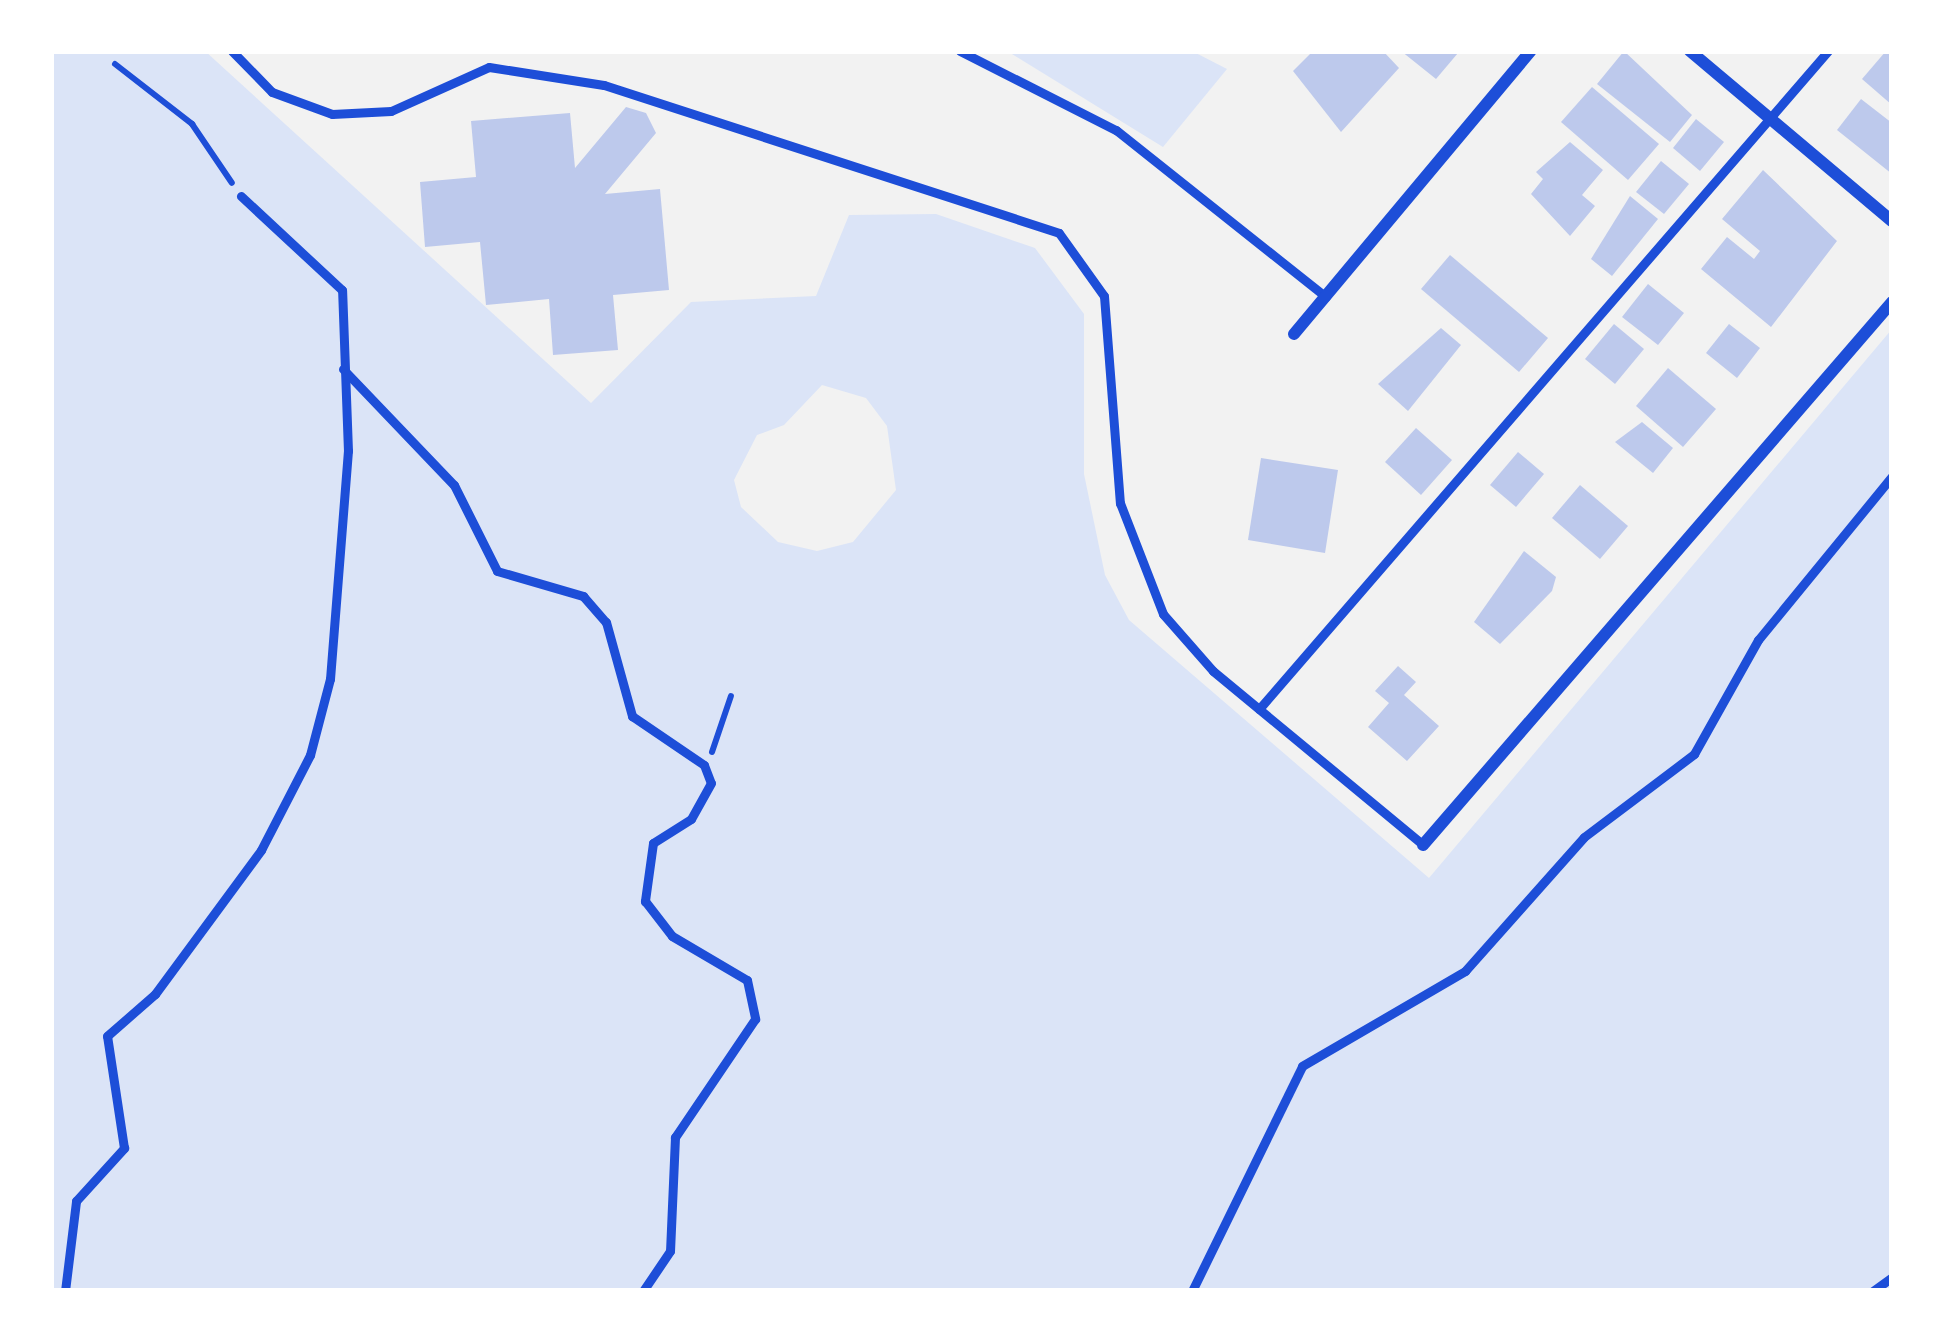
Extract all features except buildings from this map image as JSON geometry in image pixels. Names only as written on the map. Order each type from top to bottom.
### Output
[{"type":"street","points":[[1294,334],[1532,51]]},
{"type":"street","points":[[1690,51],[1892,221]]},
{"type":"street","points":[[1423,845],[1892,302]]},
{"type":"lane","points":[[232,51],[272,92],[332,114],[391,111],[489,68],[604,85],[1059,233],[1103,296],[1120,503],[1146,582],[1188,646],[1258,710],[1423,845]]},
{"type":"lane","points":[[960,51],[1116,130],[1326,297]]},
{"type":"lane","points":[[1258,710],[1828,51]]},
{"type":"lane","points":[[65,1291],[76,1201],[124,1148],[106,1036],[155,994],[261,850],[310,755],[340,599],[341,290],[241,196]]},
{"type":"lane","points":[[343,369],[454,485],[497,571],[583,596],[606,622],[632,716],[704,765],[706,803],[643,862],[645,902],[672,936],[747,980],[755,1019],[675,1137],[670,1251],[643,1291]]},
{"type":"lane","points":[[1192,1291],[1302,1066],[1465,971],[1584,837],[1694,754],[1758,640],[1892,476]]},
{"type":"lane","points":[[1873,1291],[1892,1277]]},
{"type":"path","points":[[115,64],[192,124],[241,196]]},
{"type":"path","points":[[704,765],[731,696]]},
{"type":"shaded area","points":[[51,51],[205,51],[591,403],[691,302],[816,296],[849,215],[936,214],[1035,248],[1084,314],[1084,474],[1105,575],[1129,620],[1429,878],[1892,329],[1892,1291],[51,1291]],"holes":[[[822,385],[866,398],[887,426],[896,490],[853,542],[817,551],[778,542],[741,507],[734,480],[757,435],[784,425]]]},
{"type":"shaded area","points":[[1007,51],[1192,51],[1227,69],[1163,147]]}]
